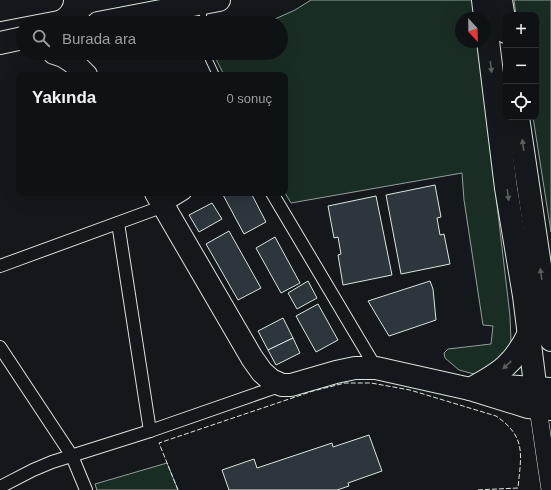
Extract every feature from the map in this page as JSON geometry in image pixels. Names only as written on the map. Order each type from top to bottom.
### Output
[{"type":"highway","points":[[0,4],[9,0]]},
{"type":"highway","points":[[0,10],[52,0]]},
{"type":"highway","points":[[160,200],[252,358],[262,372],[271,380],[282,385],[291,385],[355,368],[376,368],[470,389],[512,403],[544,398],[529,333],[506,188],[483,0]]},
{"type":"highway","points":[[501,0],[503,13]]},
{"type":"highway","points":[[150,16],[171,9]]},
{"type":"highway","points":[[134,16],[171,9],[208,9]]},
{"type":"highway","points":[[0,43],[16,40]]},
{"type":"highway","points":[[0,53],[16,51]]},
{"type":"highway","points":[[70,60],[84,72]]},
{"type":"highway","points":[[84,60],[86,72]]},
{"type":"highway","points":[[518,120],[551,340]]},
{"type":"highway","points":[[470,389],[497,374],[510,364],[521,350],[529,333]]},
{"type":"main road","points":[[544,398],[550,490]]},
{"type":"street","points":[[0,266],[118,223],[160,200],[174,196]]},
{"type":"street","points":[[274,196],[376,368]]},
{"type":"street","points":[[118,223],[150,431]]},
{"type":"street","points":[[0,347],[72,456],[86,490]]},
{"type":"street","points":[[0,487],[33,470],[282,385]]},
{"type":"lane","points":[[209,60],[215,72]]},
{"type":"green space","points":[[311,0],[473,0],[474,12],[455,12],[455,48],[479,48],[510,316],[511,342],[509,350],[484,372],[474,374],[459,370],[445,358],[444,353],[448,349],[491,344],[493,326],[483,325],[464,200],[462,173],[291,203],[287,196],[288,72],[222,72],[216,60],[288,60],[288,16],[282,16]]},
{"type":"green space","points":[[514,0],[551,0],[551,232],[533,120],[539,120],[539,12],[516,12]]},
{"type":"green space","points":[[167,463],[178,490],[97,490],[95,484]]},
{"type":"building","points":[[435,185],[441,217],[437,218],[440,235],[444,234],[450,264],[401,274],[386,195]]},
{"type":"building","points":[[224,196],[253,196],[266,222],[244,234]]},
{"type":"building","points":[[376,196],[392,275],[343,285],[338,255],[341,254],[338,237],[334,238],[328,206]]},
{"type":"building","points":[[212,203],[222,219],[199,232],[189,215]]},
{"type":"building","points":[[229,231],[261,288],[238,300],[206,244]]},
{"type":"building","points":[[275,237],[300,283],[281,293],[256,248]]},
{"type":"building","points":[[308,281],[317,298],[297,309],[288,293]]},
{"type":"building","points":[[430,281],[433,289],[436,320],[389,336],[368,301]]},
{"type":"building","points":[[318,304],[338,340],[316,352],[296,316]]},
{"type":"building","points":[[283,318],[293,338],[268,350],[258,331]]},
{"type":"building","points":[[293,338],[300,353],[276,365],[268,350]]},
{"type":"building","points":[[369,435],[382,471],[348,483],[349,486],[337,490],[229,490],[222,470],[254,459],[257,468],[332,443],[333,447]]},
{"type":"fence","points":[[178,490],[159,443],[313,391],[345,383],[371,383],[410,390],[496,416],[506,424],[513,431],[520,448],[521,456],[518,488],[476,490]]}]
